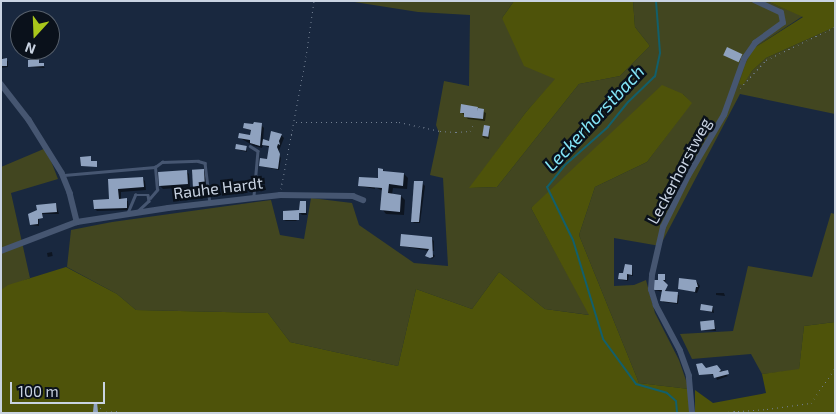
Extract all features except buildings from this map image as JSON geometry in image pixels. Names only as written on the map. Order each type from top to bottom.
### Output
[{"type":"street","name":"Leckerhorstweg","points":[[692,413],[689,376],[680,351],[656,306],[651,290],[652,275],[663,227],[688,176],[724,115],[749,49],[780,27],[784,20],[781,13],[755,1]]},
{"type":"street","points":[[1,84],[29,120],[63,175],[70,193],[77,222]]},
{"type":"street","name":"Rauhe Hardt","points":[[1,251],[77,222],[127,214],[280,195],[353,196],[363,200]]},
{"type":"lane","points":[[250,146],[258,151],[254,198]]},
{"type":"lane","points":[[63,175],[155,167],[162,162],[198,161],[205,163],[210,203]]},
{"type":"lane","points":[[136,213],[156,190],[155,167]]},
{"type":"lane","points":[[127,214],[135,195],[148,195],[150,198]]},
{"type":"path","points":[[280,195],[295,122],[314,1]]},
{"type":"path","points":[[734,89],[742,88],[766,60],[835,27]]},
{"type":"path","points":[[295,122],[399,122],[456,132],[470,131],[472,126]]},
{"type":"path","points":[[713,413],[811,403],[832,368],[835,368]]},
{"type":"path","points":[[101,401],[100,412],[119,411]]},
{"type":"path","points":[[734,411],[740,413]]},
{"type":"green space","points":[[348,1],[514,1],[502,18],[556,79],[526,112],[470,188],[497,187],[579,84],[620,76],[650,46],[635,27],[633,1],[767,1],[803,16],[754,48],[742,85],[752,71],[766,58],[835,27],[835,114],[740,94],[660,246],[614,238],[614,286],[634,285],[646,280],[655,313],[679,360],[689,389],[639,383],[579,235],[595,187],[647,162],[691,103],[683,94],[531,208],[590,315],[545,309],[499,272],[472,309],[416,289],[398,366],[290,342],[268,313],[136,310],[117,294],[67,267],[71,230],[112,222],[271,200],[280,235],[304,239],[311,198],[352,203],[359,225],[414,263],[448,266],[443,178],[430,175],[439,133],[436,125],[444,81],[469,86],[470,15],[418,12]]},
{"type":"green space","points":[[514,1],[633,1],[635,27],[650,46],[620,76],[579,84],[497,187],[469,188],[526,112],[555,79],[524,66],[502,18]]},
{"type":"green space","points":[[767,1],[835,1],[835,27],[766,58],[752,71],[743,85],[739,84],[745,65],[754,48],[803,17]]},
{"type":"green space","points":[[662,85],[683,94],[692,103],[647,162],[595,187],[579,235],[639,383],[689,389],[689,413],[1,413],[1,290],[8,285],[66,267],[117,294],[136,310],[268,313],[290,342],[398,366],[416,289],[472,309],[499,272],[545,309],[589,315],[531,208]]},
{"type":"green space","points":[[46,148],[58,179],[11,193],[30,278],[1,290],[1,167]]},
{"type":"green space","points":[[831,213],[835,214],[835,322],[804,326],[799,370],[762,374],[751,354],[692,359],[680,334],[733,331],[748,266],[812,277]]},
{"type":"green space","points":[[835,322],[835,413],[695,413],[695,390],[713,403],[766,393],[762,374],[799,369],[804,326]]},
{"type":"waterway","name":"Leckerhorstbach","points":[[656,1],[660,53],[655,76],[628,102],[608,127],[565,165],[547,187],[573,240],[603,339],[636,384],[667,393],[676,401],[677,413]]}]
